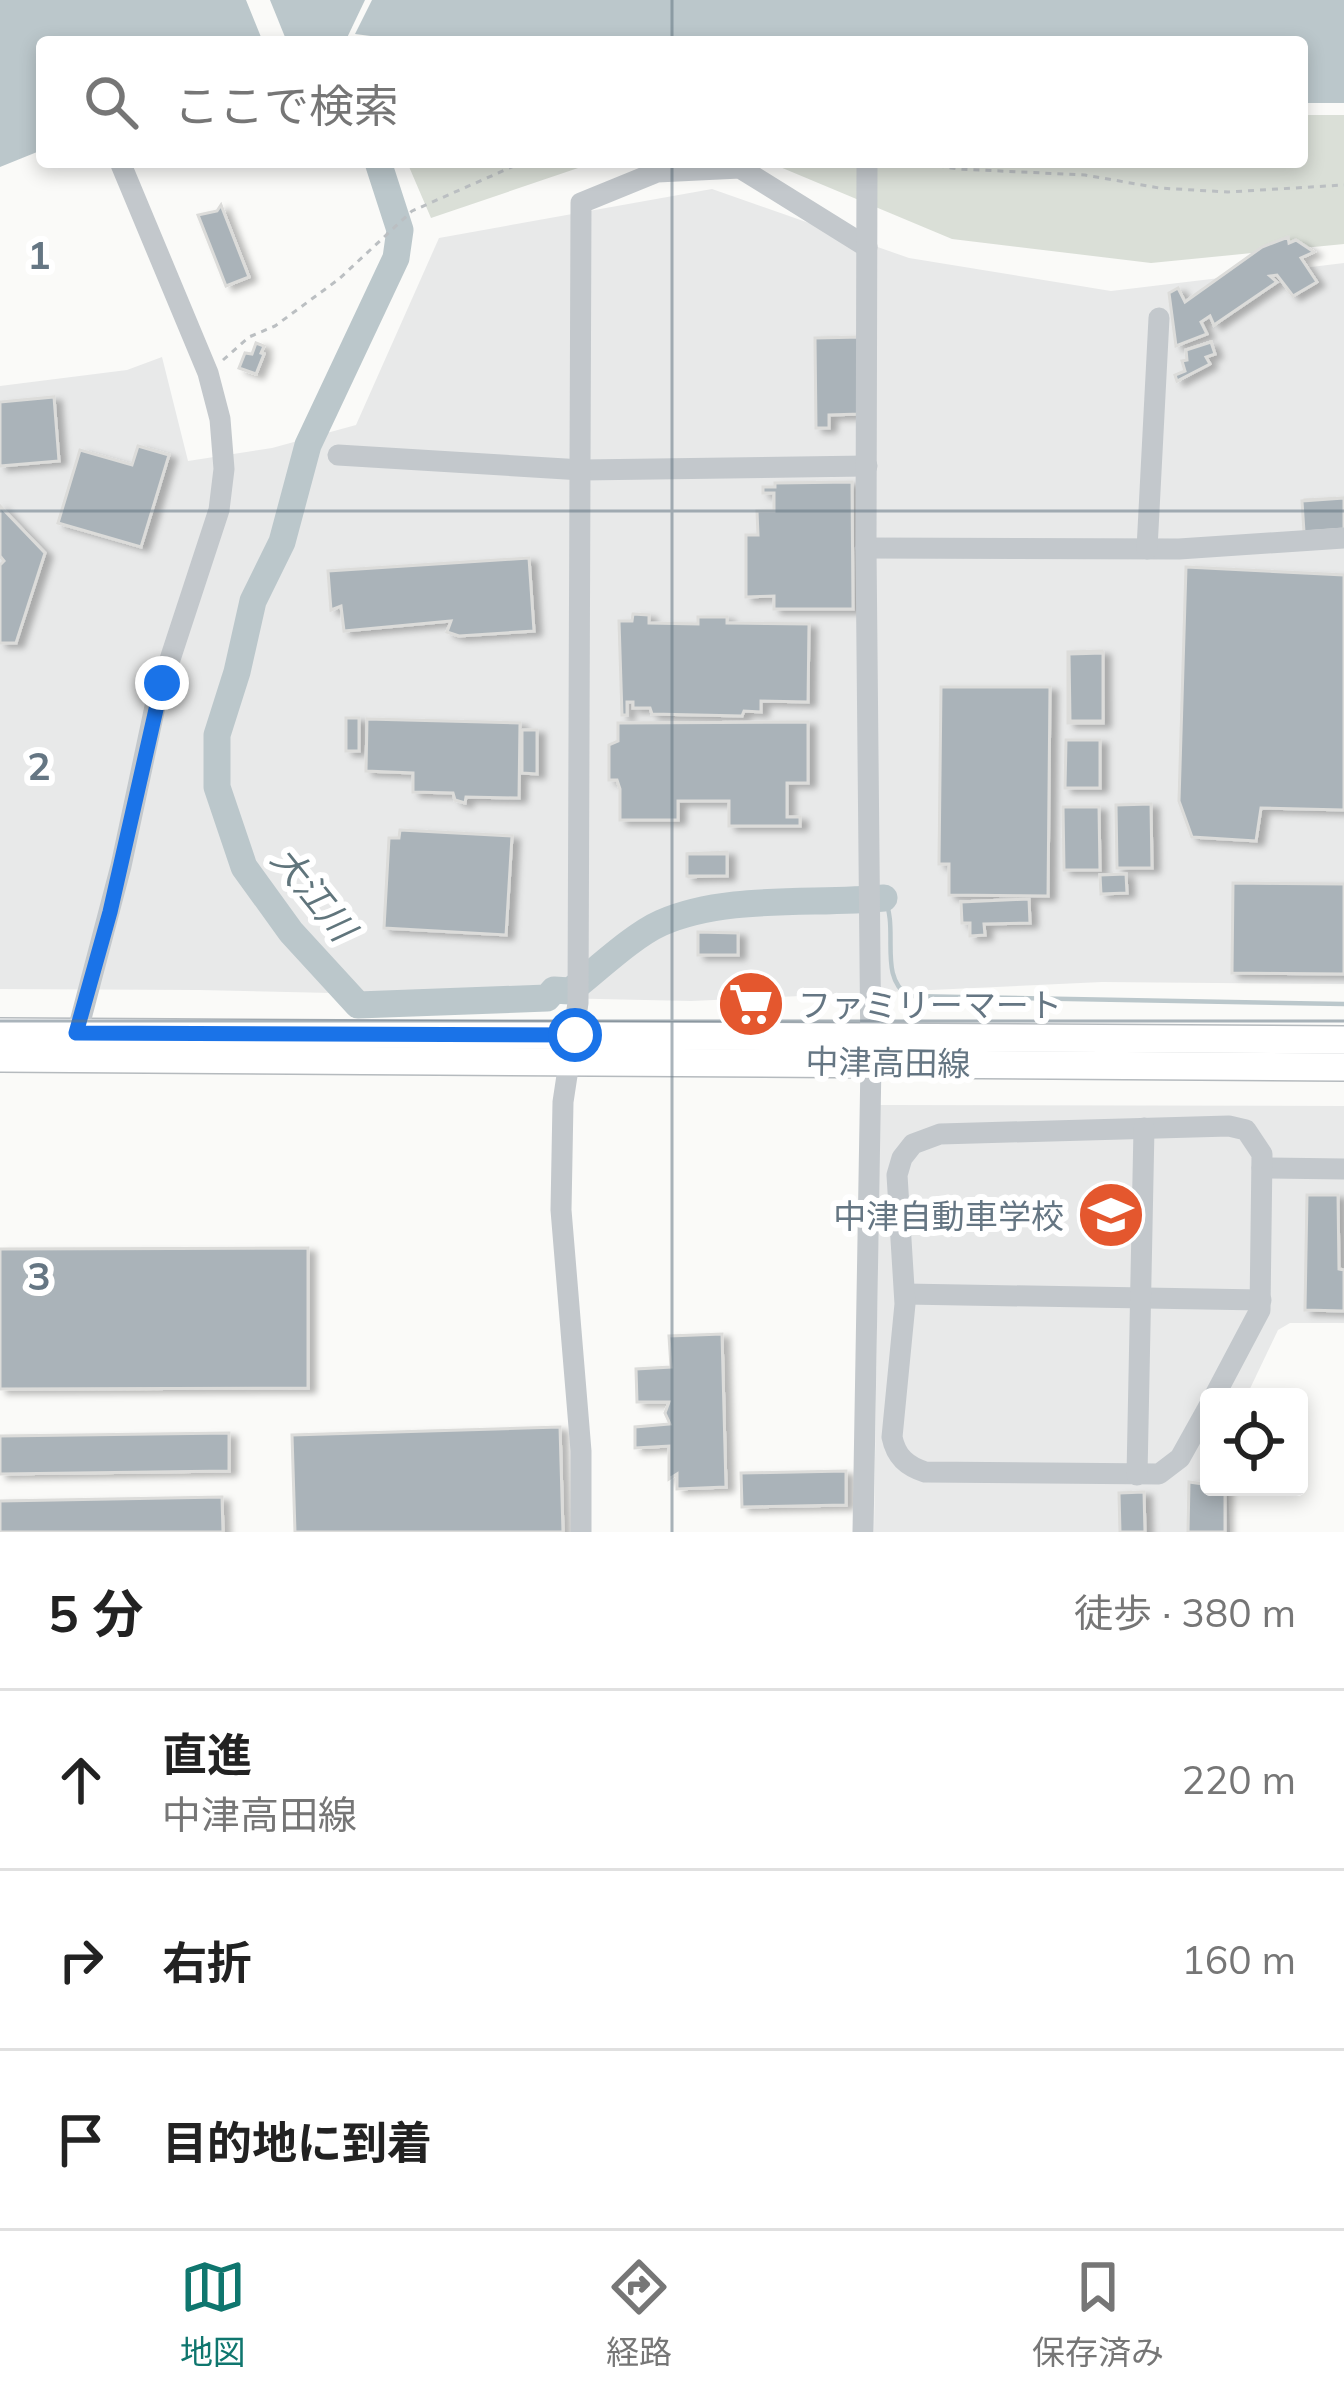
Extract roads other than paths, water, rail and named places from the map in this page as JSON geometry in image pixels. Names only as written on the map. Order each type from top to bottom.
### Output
[{"type":"main road","name":"中津高田線","points":[[0,1032],[74,1045],[871,1049],[1344,1040]]},
{"type":"main road","name":"中津高田線","points":[[0,1058],[74,1045]]},
{"type":"main road","name":"中津高田線","points":[[871,1049],[1344,1067]]},
{"type":"street","points":[[74,1045],[121,866],[156,702],[219,510],[225,448],[208,373],[123,168]]},
{"type":"street","points":[[581,1532],[581,1451],[561,1210],[563,1102],[572,1047],[583,470],[581,203],[657,172],[740,168],[867,247]]},
{"type":"street","points":[[863,1532],[871,1049],[867,168]]},
{"type":"street","points":[[1147,549],[1160,318]]},
{"type":"street","points":[[338,455],[583,470],[867,466]]},
{"type":"street","points":[[866,548],[1147,549],[1344,538]]},
{"type":"street","points":[[1200,1421],[1174,1466],[1160,1474],[925,1472],[910,1467],[898,1455],[892,1437],[905,1294],[897,1183],[902,1158],[913,1144],[940,1134],[1238,1126],[1256,1140],[1262,1168],[1261,1300],[1258,1316],[1219,1388]]},
{"type":"street","points":[[1137,1475],[1144,1128]]},
{"type":"street","points":[[1262,1168],[1344,1169]]},
{"type":"street","points":[[905,1294],[1261,1300]]},
{"type":"waterway","name":"大江川","points":[[380,168],[400,230],[396,258],[308,445],[282,542],[253,601],[217,735],[217,787],[244,867],[291,932],[358,1005],[547,998],[554,990],[570,991],[650,929],[687,914],[742,904],[884,898]]},
{"type":"waterway","points":[[884,898],[894,977],[909,996],[1344,1004]]},
{"type":"place","name":"ファミリーマート","points":[[751,1004]]},
{"type":"place","name":"中津自動車学校","points":[[1111,1215]]}]
